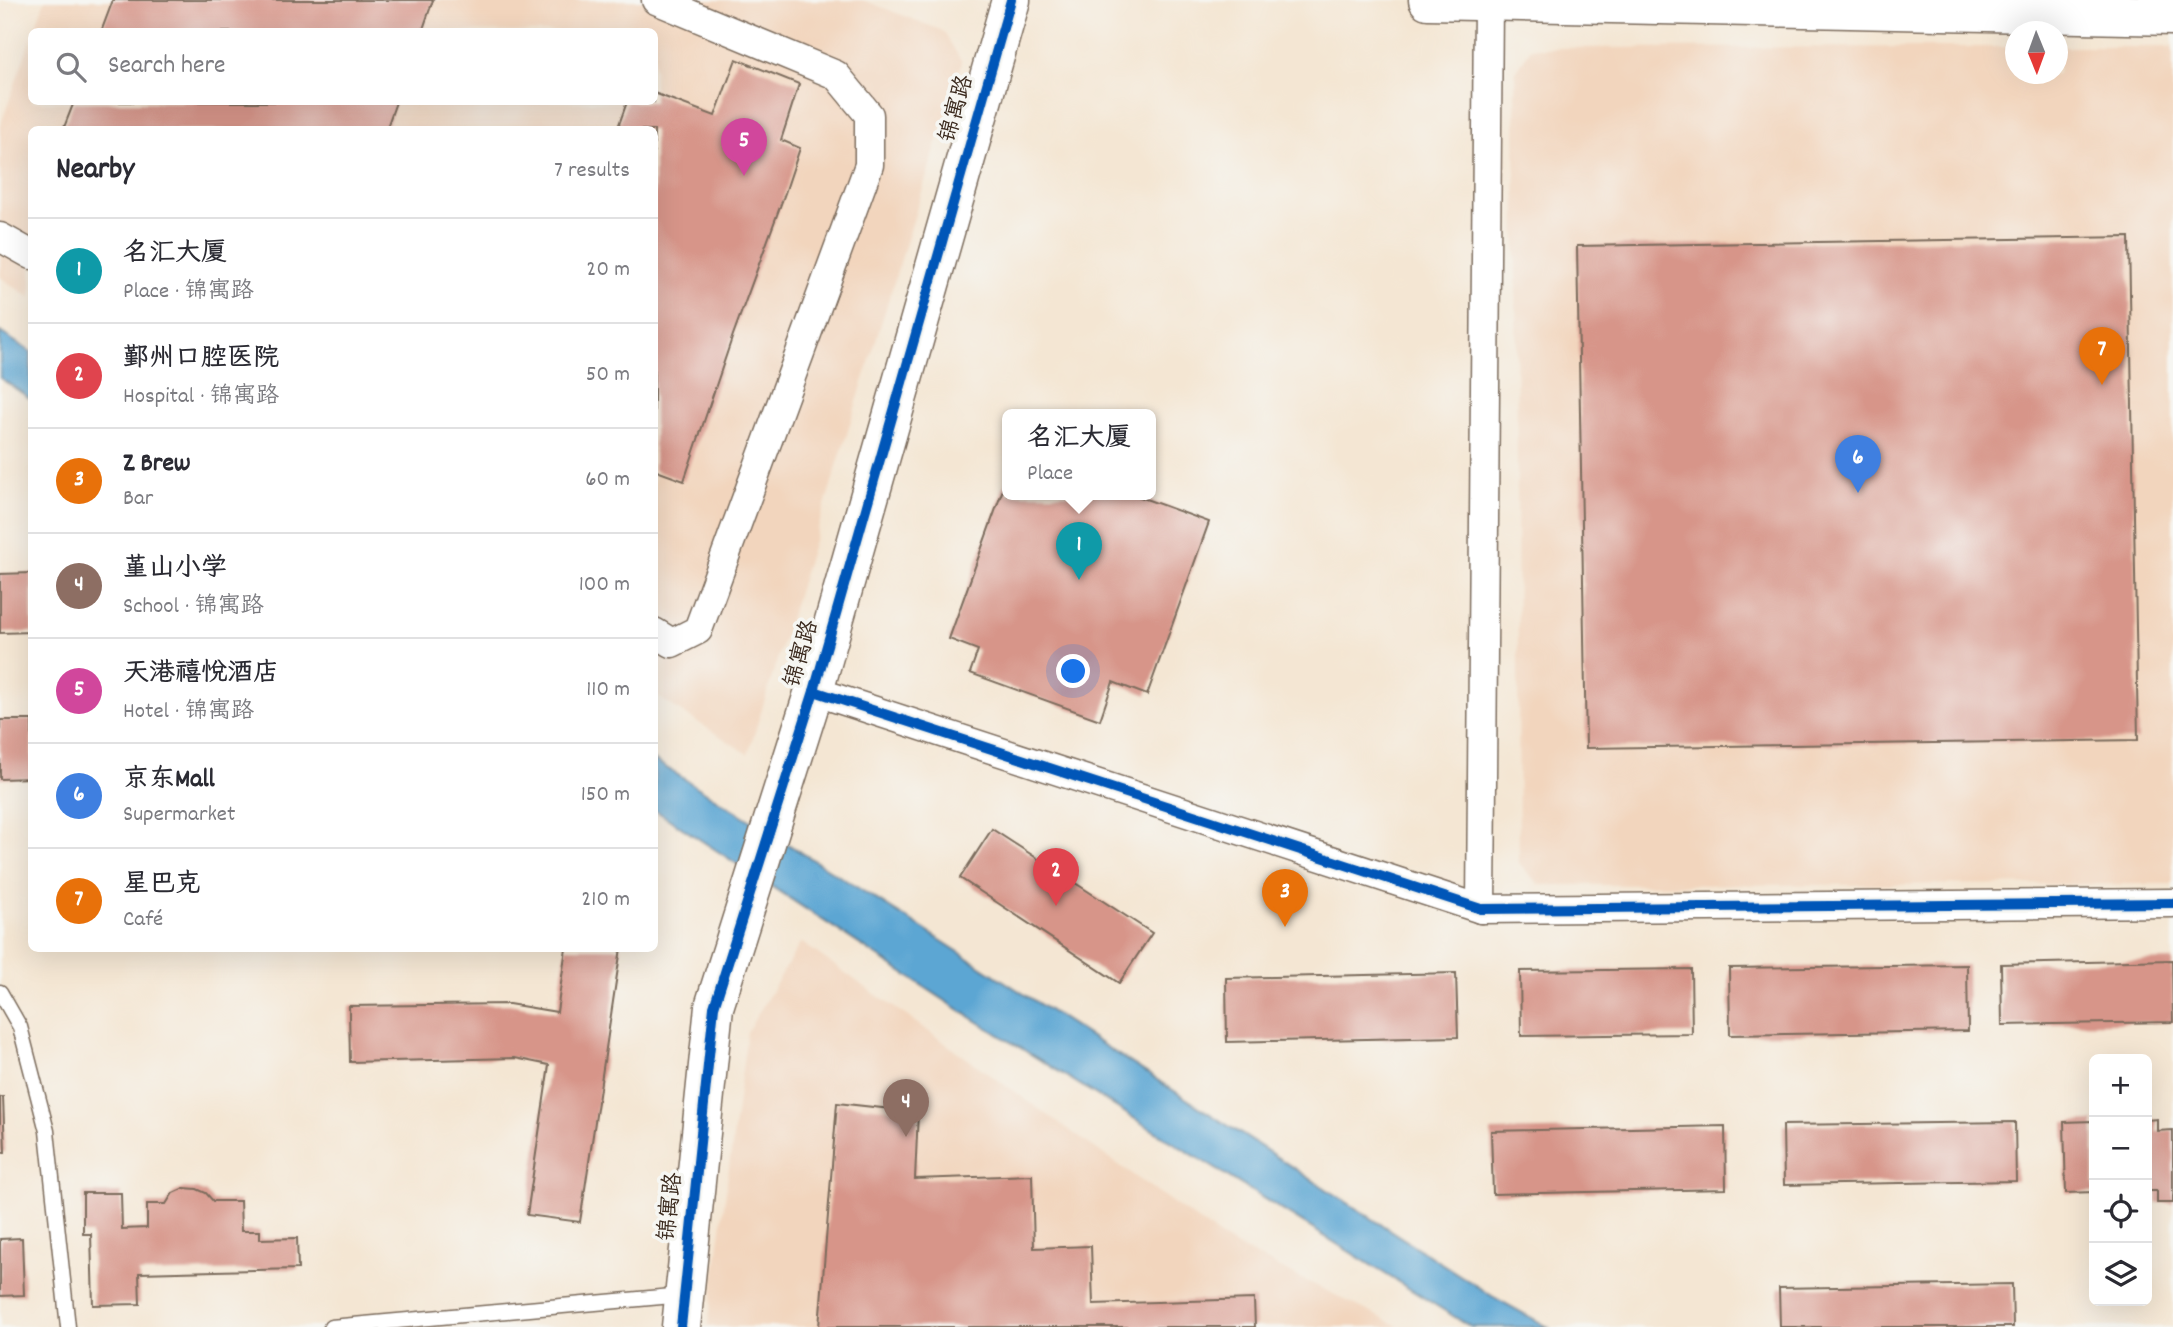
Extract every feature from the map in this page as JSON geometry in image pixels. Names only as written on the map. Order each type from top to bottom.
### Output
[{"type":"street","points":[[656,0],[836,75],[869,115],[869,165],[698,630],[672,643],[658,634]]},
{"type":"street","name":"锦寓路","points":[[682,1311],[714,1007],[814,691],[1011,0]]},
{"type":"street","points":[[1428,0],[2173,16]]},
{"type":"street","points":[[1481,909],[1488,1]]},
{"type":"street","points":[[0,237],[28,253]]},
{"type":"street","points":[[814,691],[1481,909],[2173,903]]},
{"type":"lane","points":[[0,992],[20,1027],[47,1131],[68,1327]]},
{"type":"lane","points":[[331,1327],[682,1311]]},
{"type":"shaded area","points":[[45,0],[863,0],[943,31],[962,62],[748,754],[658,697],[658,126],[28,126],[28,296],[0,277],[0,127],[28,47],[28,105],[658,105],[658,28],[35,28]]},
{"type":"shaded area","points":[[2005,47],[2005,84],[2068,84],[2068,47],[2173,47],[2173,884],[1540,885],[1519,864],[1515,73],[1531,48]]},
{"type":"shaded area","points":[[801,942],[1230,1243],[1400,1327],[708,1327],[747,1032]]},
{"type":"water","points":[[0,332],[28,350],[28,397],[0,378]]},
{"type":"water","points":[[658,763],[917,925],[1492,1296],[1548,1327],[1471,1327],[964,1013],[658,812]]},
{"type":"building","points":[[113,0],[433,0],[423,28],[102,28]]},
{"type":"building","points":[[736,59],[799,84],[781,140],[800,148],[684,481],[658,471],[658,126],[618,126],[626,105],[658,105],[658,95],[715,116]]},
{"type":"building","points":[[73,105],[395,105],[387,126],[65,126]]},
{"type":"building","points":[[2129,237],[2138,740],[1586,748],[1577,246]]},
{"type":"building","points":[[1002,492],[1002,500],[1148,500],[1209,522],[1147,695],[1113,682],[1100,720],[970,673],[978,650],[949,639]]},
{"type":"building","points":[[28,573],[28,632],[0,633],[0,574]]},
{"type":"building","points":[[0,720],[28,720],[28,778],[0,779]]},
{"type":"building","points":[[992,829],[1152,933],[1119,983],[960,878]]},
{"type":"building","points":[[565,952],[620,952],[580,1222],[527,1215],[549,1065],[515,1058],[350,1062],[349,1006],[509,1004],[557,1012]]},
{"type":"building","points":[[2172,960],[2173,1022],[2002,1025],[2001,964]]},
{"type":"building","points":[[1967,965],[1968,1031],[1730,1035],[1729,968]]},
{"type":"building","points":[[1691,969],[1692,1034],[1521,1036],[1520,971]]},
{"type":"building","points":[[1456,973],[1458,1037],[1227,1042],[1226,978]]},
{"type":"building","points":[[0,1097],[3,1097],[5,1152],[0,1152]]},
{"type":"building","points":[[837,1103],[918,1112],[915,1179],[1032,1175],[1034,1248],[1091,1246],[1093,1304],[1254,1299],[1255,1327],[819,1327]]},
{"type":"building","points":[[2157,1119],[2157,1131],[2173,1130],[2173,1203],[2157,1203],[2157,1191],[2152,1191],[2152,1120]]},
{"type":"building","points":[[2089,1121],[2089,1192],[2066,1193],[2064,1122]]},
{"type":"building","points":[[2015,1122],[2016,1181],[1784,1185],[1783,1125]]},
{"type":"building","points":[[1725,1126],[1726,1189],[1493,1194],[1491,1131]]},
{"type":"building","points":[[184,1188],[206,1193],[213,1201],[240,1201],[241,1231],[260,1231],[260,1239],[297,1238],[298,1269],[139,1273],[140,1304],[93,1305],[91,1234],[83,1234],[83,1193],[121,1193],[122,1229],[147,1228],[147,1204],[166,1204],[173,1193]]},
{"type":"building","points":[[22,1238],[24,1295],[0,1296],[0,1239]]},
{"type":"building","points":[[2012,1284],[2013,1327],[1780,1327],[1779,1288]]},
{"type":"cycle path","points":[[681,1327],[714,1007],[814,691],[1011,0]]},
{"type":"cycle path","points":[[814,691],[1481,909],[2173,903]]},
{"type":"place","name":"天港禧悦酒店","points":[[744,176]]},
{"type":"place","name":"星巴克","points":[[2102,385]]},
{"type":"place","name":"京东Mall","points":[[1858,493]]},
{"type":"place","name":"名汇大厦","points":[[1079,580]]},
{"type":"place","name":"鄞州口腔医院","points":[[1056,906]]},
{"type":"place","name":"Z Brew","points":[[1285,927]]},
{"type":"place","name":"堇山小学","points":[[906,1137]]}]
